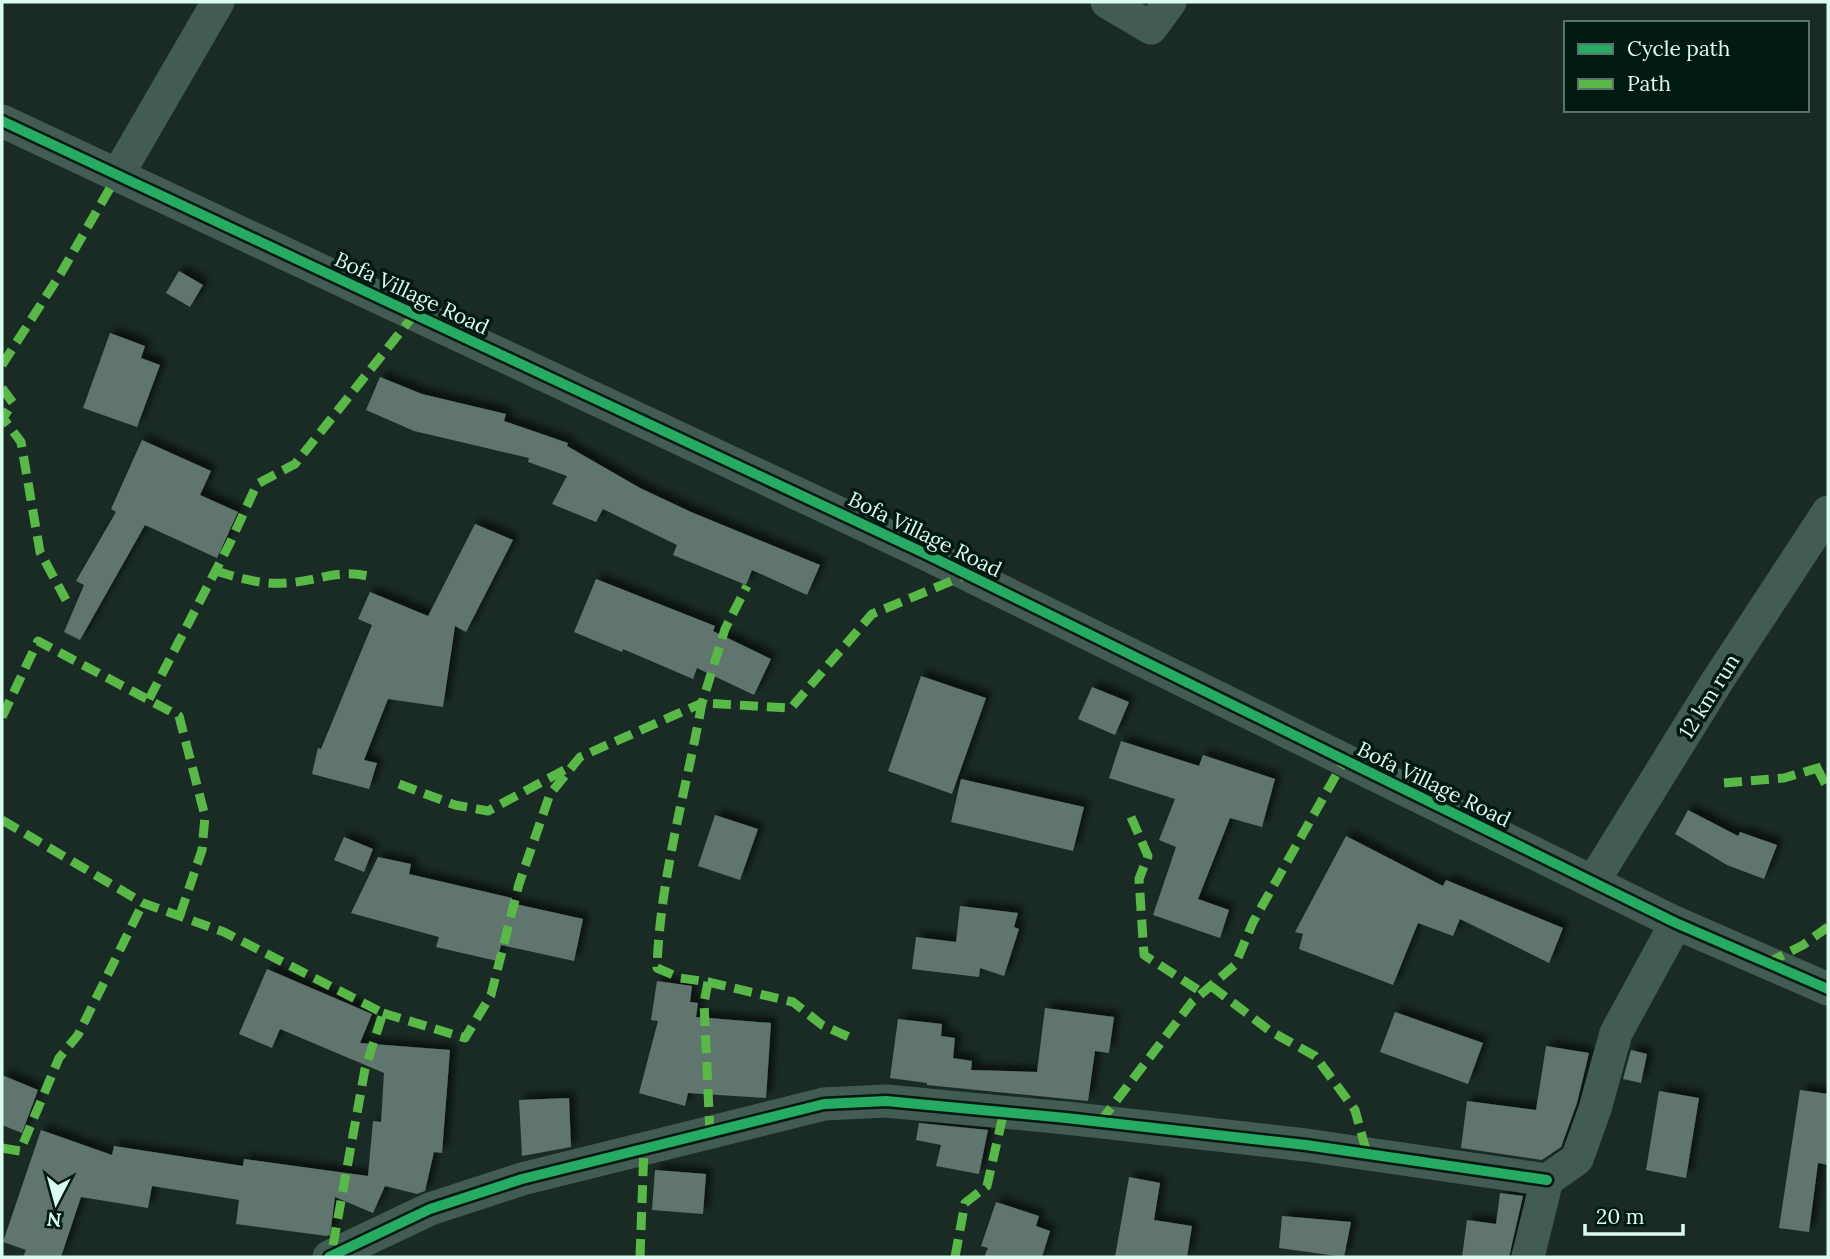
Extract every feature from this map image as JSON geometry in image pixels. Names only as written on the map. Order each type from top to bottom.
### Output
[{"type":"street","points":[[117,176],[218,2]]},
{"type":"street","points":[[1107,2],[1151,28],[1170,2]]},
{"type":"street","name":"Bofa Village Road","points":[[2,121],[924,553],[1676,923],[1828,989]]},
{"type":"street","name":"12 km run","points":[[1593,882],[1716,683],[1828,512]]},
{"type":"street","points":[[1528,1257],[1547,1180],[1577,1159],[1595,1109],[1616,1033],[1676,923]]},
{"type":"street","points":[[330,1257],[430,1209],[522,1179],[824,1104],[886,1101],[1041,1115],[1306,1145],[1547,1180]]},
{"type":"building","points":[[179,271],[203,285],[190,307],[166,293]]},
{"type":"building","points":[[110,333],[145,346],[141,358],[160,365],[137,427],[83,408]]},
{"type":"building","points":[[380,377],[422,394],[506,414],[504,421],[568,443],[567,446],[640,488],[820,565],[807,595],[752,570],[746,585],[673,555],[677,545],[603,509],[596,522],[552,504],[567,476],[528,462],[529,458],[414,431],[366,410]]},
{"type":"building","points":[[142,440],[211,471],[200,495],[238,512],[217,558],[145,525],[80,640],[64,632],[84,585],[76,581],[116,512],[111,509]]},
{"type":"building","points":[[475,524],[513,540],[466,632],[455,626],[443,707],[388,699],[364,760],[377,763],[369,789],[312,774],[318,748],[321,749],[372,625],[358,619],[370,592],[428,616]]},
{"type":"building","points":[[596,579],[715,626],[713,631],[771,659],[754,695],[697,668],[693,679],[623,649],[622,652],[574,632]]},
{"type":"building","points":[[921,676],[986,698],[952,794],[888,771]]},
{"type":"building","points":[[1092,687],[1129,702],[1115,735],[1078,719]]},
{"type":"building","points":[[1121,741],[1199,766],[1203,755],[1275,779],[1262,827],[1230,818],[1198,899],[1229,910],[1220,938],[1153,915],[1176,847],[1159,840],[1175,799],[1109,778]]},
{"type":"building","points":[[961,779],[1084,807],[1073,851],[951,822]]},
{"type":"building","points":[[1688,810],[1738,836],[1740,832],[1777,845],[1764,879],[1727,865],[1675,834]]},
{"type":"building","points":[[715,815],[758,829],[740,880],[698,866]]},
{"type":"building","points":[[1346,836],[1443,886],[1446,880],[1563,928],[1549,963],[1460,919],[1453,936],[1418,923],[1393,985],[1299,949],[1303,934],[1295,932]]},
{"type":"building","points":[[344,837],[373,849],[364,872],[334,860]]},
{"type":"building","points":[[378,857],[411,864],[409,874],[512,898],[511,903],[583,919],[574,961],[501,945],[497,961],[436,947],[439,937],[351,913]]},
{"type":"building","points":[[960,906],[1018,913],[1014,927],[1019,929],[1004,976],[980,968],[979,977],[912,969],[916,937],[956,942]]},
{"type":"building","points":[[267,969],[372,1014],[360,1043],[450,1050],[442,1153],[434,1152],[425,1191],[417,1194],[385,1186],[373,1213],[335,1197],[330,1235],[327,1236],[236,1224],[239,1200],[152,1186],[148,1208],[81,1197],[61,1257],[23,1257],[26,1250],[3,1242],[41,1130],[112,1155],[114,1146],[243,1166],[244,1159],[368,1176],[373,1121],[381,1122],[384,1073],[280,1029],[272,1048],[239,1034]]},
{"type":"building","points":[[657,981],[692,986],[690,1002],[698,1003],[696,1017],[771,1023],[766,1098],[688,1093],[685,1106],[639,1093],[658,1021],[651,1020]]},
{"type":"building","points":[[1045,1008],[1114,1017],[1109,1053],[1095,1051],[1088,1101],[927,1085],[890,1078],[898,1019],[942,1024],[941,1036],[955,1038],[953,1058],[972,1061],[971,1070],[1037,1072]]},
{"type":"building","points":[[1395,1012],[1483,1043],[1468,1084],[1380,1052]]},
{"type":"building","points":[[1546,1046],[1589,1053],[1577,1103],[1561,1147],[1542,1160],[1461,1148],[1467,1101],[1536,1110]]},
{"type":"building","points":[[1631,1050],[1647,1054],[1641,1083],[1623,1079]]},
{"type":"building","points":[[2,1075],[38,1090],[22,1133],[2,1125]]},
{"type":"building","points":[[1800,1090],[1828,1094],[1828,1165],[1818,1163],[1809,1232],[1779,1228]]},
{"type":"building","points":[[1659,1091],[1699,1098],[1686,1178],[1646,1170]]},
{"type":"building","points":[[569,1098],[571,1147],[522,1156],[519,1100]]},
{"type":"building","points":[[919,1123],[988,1130],[979,1174],[936,1166],[941,1145],[916,1140]]},
{"type":"building","points":[[655,1170],[706,1174],[703,1214],[652,1210]]},
{"type":"building","points":[[1129,1177],[1160,1183],[1154,1220],[1192,1226],[1187,1257],[1115,1257]]},
{"type":"building","points":[[1500,1193],[1523,1196],[1509,1257],[1462,1257],[1467,1220],[1496,1224]]},
{"type":"building","points":[[996,1202],[1039,1216],[1036,1226],[1050,1231],[1042,1257],[984,1257],[988,1248],[981,1246]]},
{"type":"building","points":[[1282,1216],[1351,1222],[1344,1257],[1279,1248]]},
{"type":"marked path","points":[[2,365],[61,273],[117,176]]},
{"type":"marked path","points":[[149,699],[230,543],[257,484],[295,464],[414,315]]},
{"type":"marked path","points":[[2,388],[13,403],[3,418],[21,442],[40,552],[66,600]]},
{"type":"marked path","points":[[216,571],[268,583],[298,582],[338,574],[372,577]]},
{"type":"marked path","points":[[710,1134],[704,1003],[708,982],[680,978],[657,968],[668,868],[702,703],[791,708],[872,614],[966,575]]},
{"type":"marked path","points":[[383,1013],[465,1038],[491,995],[519,884],[550,794],[580,757],[702,703],[725,629],[747,586]]},
{"type":"marked path","points":[[2,717],[38,641],[179,716],[205,816],[202,850],[180,915]]},
{"type":"marked path","points":[[1100,1122],[1192,1002],[1235,965],[1253,922],[1344,761]]},
{"type":"marked path","points":[[1724,783],[1784,778],[1828,765]]},
{"type":"marked path","points":[[399,784],[455,805],[488,811],[568,768]]},
{"type":"marked path","points":[[1817,768],[1828,789]]},
{"type":"marked path","points":[[1131,817],[1148,856],[1139,879],[1144,955],[1203,993]]},
{"type":"marked path","points":[[2,820],[143,903],[224,932],[383,1013],[365,1069],[331,1256]]},
{"type":"marked path","points":[[2,1148],[20,1151],[59,1058],[78,1035],[143,903]]},
{"type":"marked path","points":[[1767,963],[1803,945],[1828,927]]},
{"type":"marked path","points":[[708,982],[793,1002],[822,1025],[851,1038]]},
{"type":"marked path","points":[[1211,986],[1270,1031],[1315,1056],[1355,1110],[1367,1154]]},
{"type":"marked path","points":[[955,1257],[965,1203],[987,1186],[1004,1111]]},
{"type":"marked path","points":[[640,1257],[644,1147]]},
{"type":"cycle path","points":[[2,121],[924,553],[1676,923],[1828,989]]},
{"type":"cycle path","points":[[329,1257],[430,1209],[522,1179],[824,1104],[886,1101],[1066,1118],[1306,1145],[1547,1180]]}]
